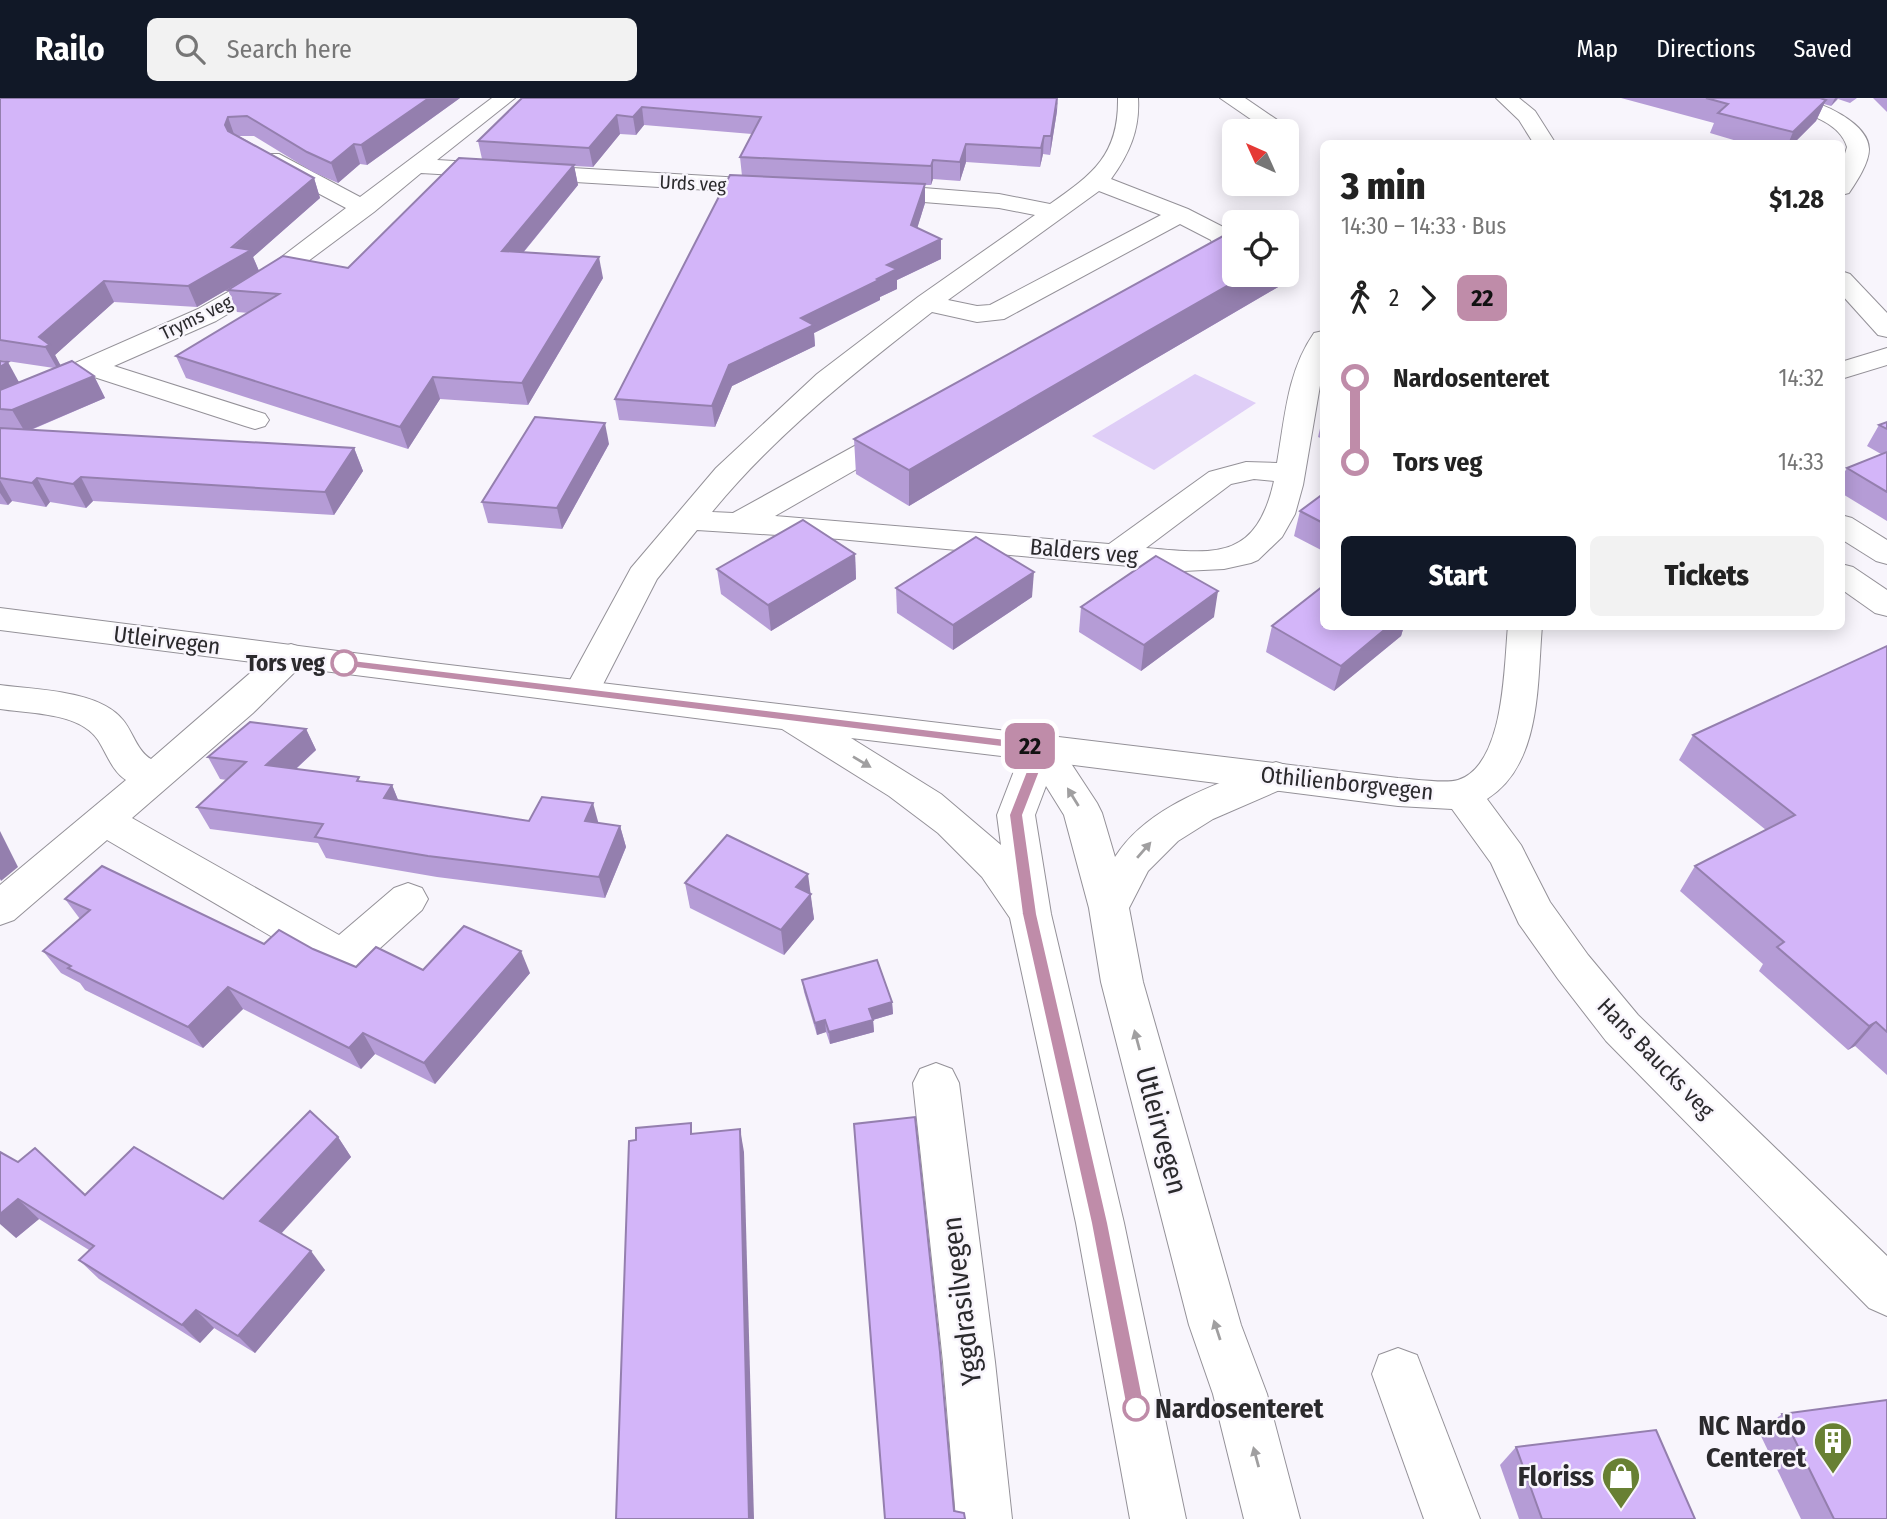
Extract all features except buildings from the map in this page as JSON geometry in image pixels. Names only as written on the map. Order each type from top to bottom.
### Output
[{"type":"street","name":"Tryms veg","points":[[0,406],[207,315],[267,280],[366,207],[505,98]]},
{"type":"street","points":[[582,691],[643,575],[727,474],[827,380],[927,303],[1097,182],[1114,162],[1124,139],[1129,117],[1128,98]]},
{"type":"street","points":[[1230,98],[1264,119]]},
{"type":"street","points":[[1506,98],[1527,116],[1542,140]]},
{"type":"street","points":[[1776,98],[1834,120],[1856,138],[1858,147],[1845,178]]},
{"type":"street","points":[[257,150],[291,172],[346,200],[366,207]]},
{"type":"street","name":"Urds veg","points":[[417,166],[793,188]]},
{"type":"street","points":[[1097,182],[1180,214],[1222,236],[1225,246],[1220,255],[1171,282]]},
{"type":"street","points":[[849,190],[999,201],[1053,212]]},
{"type":"street","points":[[927,303],[977,314],[995,313],[1180,214]]},
{"type":"street","points":[[1845,283],[1887,329]]},
{"type":"street","name":"Balders veg","points":[[689,520],[839,529],[1183,561],[1218,560],[1247,553],[1262,540],[1276,520],[1290,474],[1306,378],[1320,346]]},
{"type":"street","points":[[1845,369],[1887,356]]},
{"type":"street","points":[[87,366],[255,420]]},
{"type":"street","points":[[11,372],[57,379]]},
{"type":"street","points":[[739,523],[919,422]]},
{"type":"street","points":[[1117,554],[1220,478],[1238,470],[1261,469],[1290,474]]},
{"type":"street","points":[[1845,528],[1887,554]]},
{"type":"street","points":[[1845,576],[1883,598]]},
{"type":"street","name":"Utleirvegen","points":[[0,619],[1042,748],[1083,813],[1109,908],[1125,996],[1215,1325],[1240,1394],[1272,1519]]},
{"type":"street","name":"Othilienborgvegen","points":[[1042,748],[1398,792],[1463,794],[1486,781],[1502,758],[1517,724],[1525,630]]},
{"type":"street","points":[[0,909],[105,821],[291,656]]},
{"type":"street","points":[[0,696],[85,710],[99,718],[110,729],[131,765],[154,778]]},
{"type":"street","points":[[782,715],[925,802],[962,832],[996,866],[1030,914]]},
{"type":"street","points":[[1042,748],[1016,815],[1030,914],[1100,1223],[1158,1519]]},
{"type":"street","points":[[1109,908],[1132,863],[1154,838],[1205,805],[1276,776]]},
{"type":"street","name":"Hans Baucks veg","points":[[1463,794],[1507,856],[1534,912],[1573,967],[1622,1028],[1887,1291]]},
{"type":"street","points":[[105,821],[342,957],[408,899]]},
{"type":"street","name":"Yggdrasilvegen","points":[[936,1083],[969,1362],[984,1519]]},
{"type":"street","points":[[1398,1374],[1452,1519]]},
{"type":"shaded area","points":[[1195,374],[1256,403],[1154,470],[1092,436]]},
{"type":"bus line","name":"22","points":[[344,663],[1042,748],[1016,815],[1030,914],[1100,1223],[1136,1408]]},
{"type":"place","name":"Tors veg","points":[[344,663]]},
{"type":"place","name":"Nardosenteret","points":[[1136,1408]]},
{"type":"place","name":"NC Nardo Centeret","points":[[1833,1475]]},
{"type":"place","name":"Floriss","points":[[1621,1510]]}]
